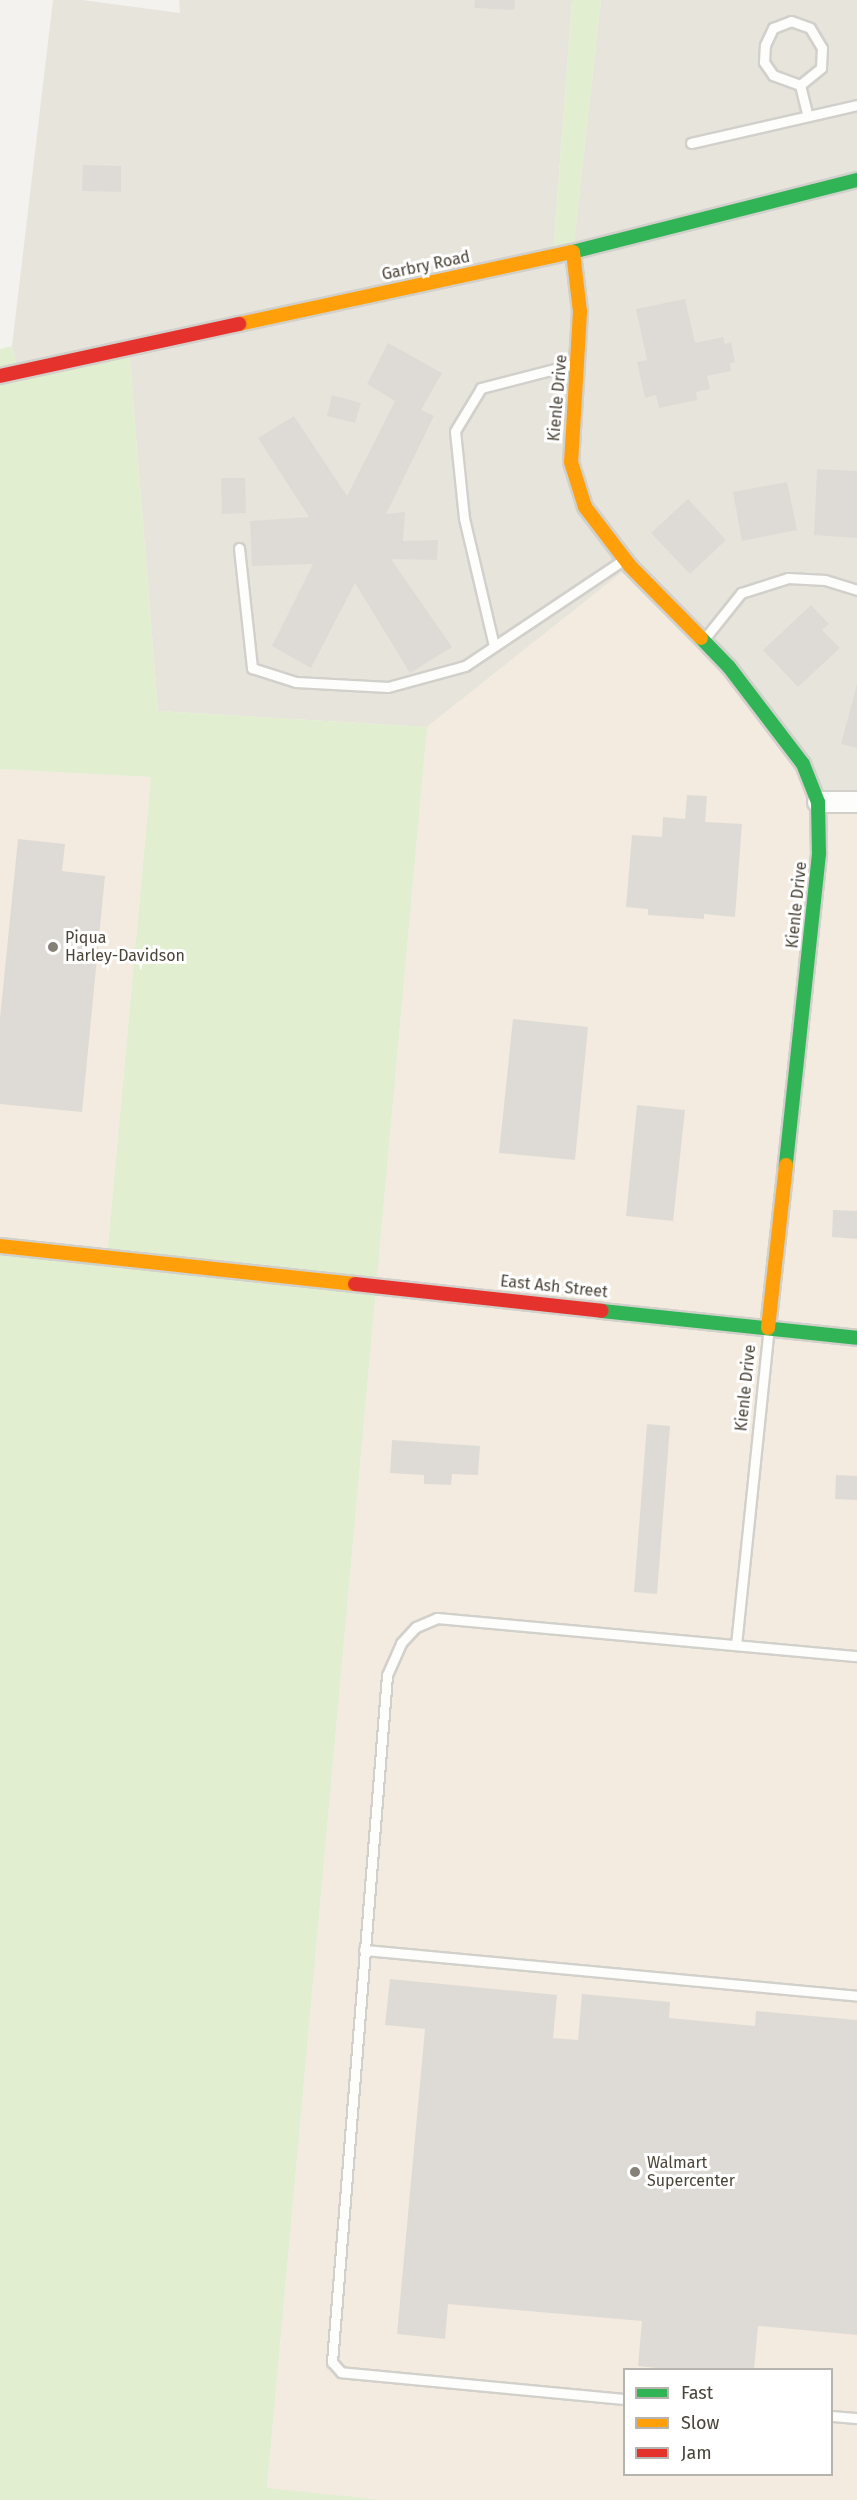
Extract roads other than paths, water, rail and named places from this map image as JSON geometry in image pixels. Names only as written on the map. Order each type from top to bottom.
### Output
[{"type":"street","name":"Garbry Road","points":[[0,376],[573,252],[857,180]]},
{"type":"street","name":"Kienle Drive","points":[[573,252],[580,312],[579,363],[570,429],[571,462],[585,507],[624,560],[729,667],[803,764],[818,802],[819,854],[768,1329]]},
{"type":"street","points":[[818,802],[857,802]]},
{"type":"street","name":"East Ash Street","points":[[0,1246],[857,1338]]},
{"type":"lane","points":[[791,21],[810,28],[822,48],[822,68],[800,85],[773,75],[764,62],[765,45],[773,28],[791,21]]},
{"type":"lane","points":[[800,85],[808,117]]},
{"type":"lane","points":[[691,143],[857,105]]},
{"type":"lane","points":[[494,646],[464,518],[455,431],[481,388],[579,363]]},
{"type":"lane","points":[[239,548],[252,668],[296,682],[388,687],[465,666],[624,560]]},
{"type":"lane","points":[[702,642],[741,593],[788,578],[825,580],[857,590]]},
{"type":"lane","name":"Kienle Drive","points":[[736,1645],[768,1329]]},
{"type":"lane","points":[[623,2399],[341,2372],[332,2362],[387,1675],[401,1643],[416,1627],[436,1618],[857,1656]]},
{"type":"lane","points":[[364,1950],[857,1996]]},
{"type":"lane","points":[[833,2416],[857,2418]]},
{"type":"place","name":"Piqua Harley-Davidson","points":[[53,947]]},
{"type":"place","name":"Walmart Supercenter","points":[[635,2172]]}]
